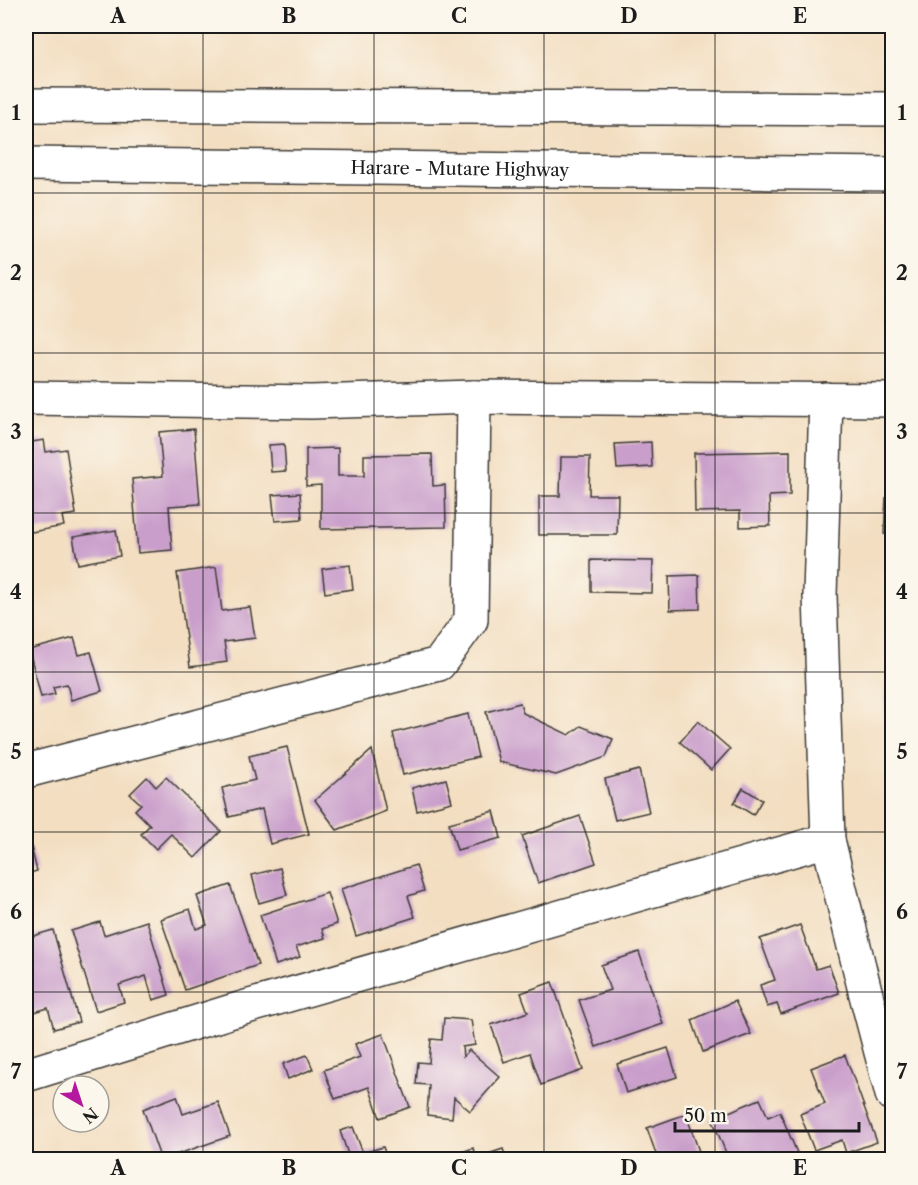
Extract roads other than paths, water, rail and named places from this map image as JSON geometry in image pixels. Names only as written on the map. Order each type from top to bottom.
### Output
[{"type":"main road","points":[[26,105],[892,109]]},
{"type":"main road","name":"Harare - Mutare Highway","points":[[26,164],[892,174]]},
{"type":"main road","points":[[26,398],[310,402],[474,398],[892,400]]},
{"type":"main road","points":[[26,771],[439,664],[471,621],[474,398]]},
{"type":"main road","points":[[826,399],[820,595],[828,840],[892,1094]]},
{"type":"main road","points":[[26,1075],[229,1012],[828,840]]}]
